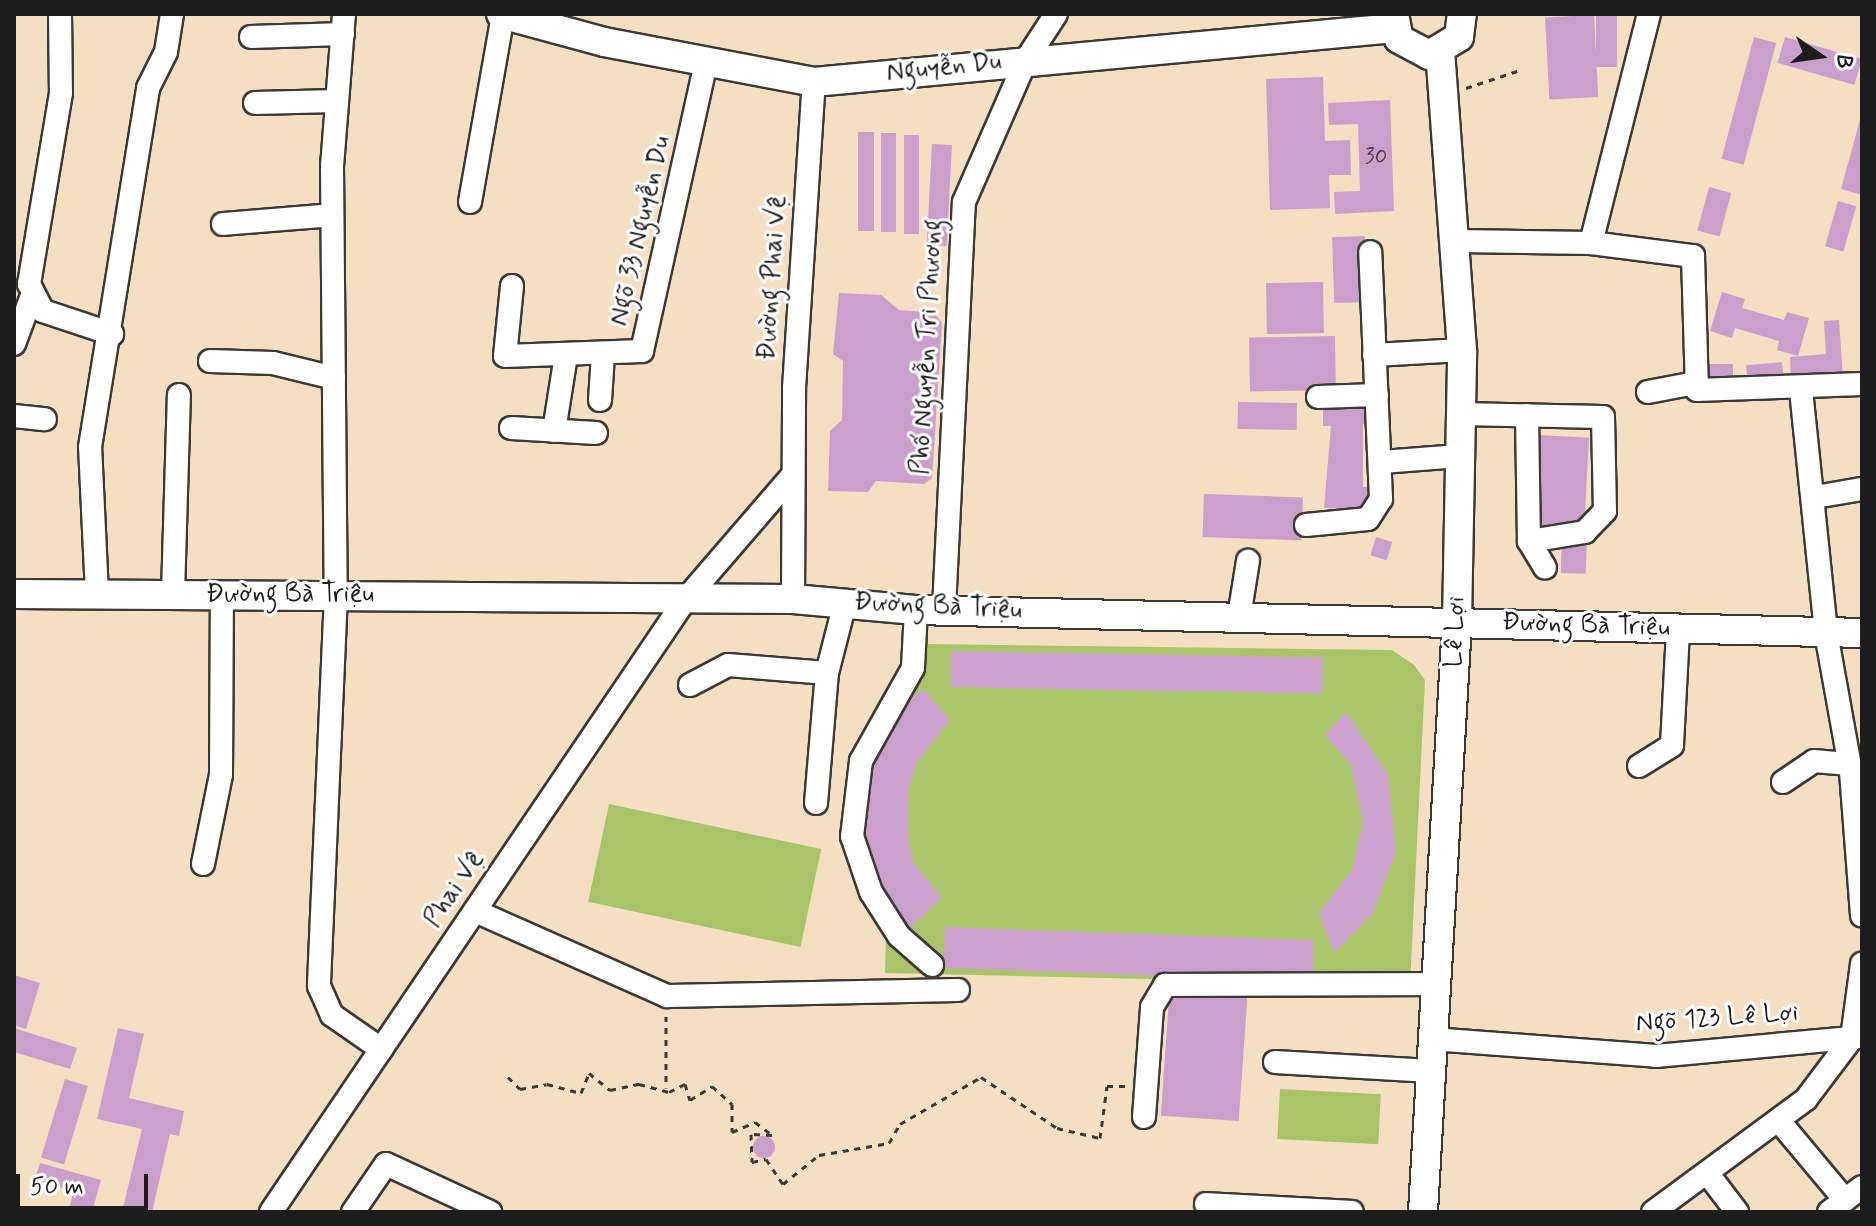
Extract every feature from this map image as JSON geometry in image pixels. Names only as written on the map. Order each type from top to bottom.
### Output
[{"type":"main road","name":"Nguyễn Du","points":[[502,14],[706,62],[814,82],[1394,21]]},
{"type":"main road","points":[[1394,21],[1407,48],[1440,53],[1459,37],[1462,14]]},
{"type":"main road","name":"Lê Lợi","points":[[1423,1212],[1457,622],[1462,350],[1458,241],[1447,94],[1440,53]]},
{"type":"main road","name":"Đường Bà Triệu","points":[[14,594],[793,599],[930,610],[1862,633]]},
{"type":"street","points":[[14,344],[33,293],[61,93],[60,14]]},
{"type":"street","points":[[97,594],[90,447],[112,334],[148,88],[166,52],[172,14]]},
{"type":"street","points":[[470,202],[502,14]]},
{"type":"street","name":"Phố Nguyễn Tri Phương","points":[[932,965],[899,936],[871,892],[852,825],[861,761],[913,668],[930,610],[964,202],[1026,60],[1056,14]]},
{"type":"street","points":[[1591,243],[1649,14]]},
{"type":"street","points":[[251,37],[344,24],[332,215],[336,594],[319,986],[332,1015],[381,1049]]},
{"type":"street","name":"Ngõ 33 Nguyễn Du","points":[[512,286],[505,356],[633,356],[646,339],[706,62]]},
{"type":"street","name":"Đường Phai Vệ","points":[[793,599],[791,477],[814,82]]},
{"type":"street","points":[[255,103],[337,101]]},
{"type":"street","points":[[223,224],[332,215]]},
{"type":"street","points":[[1458,241],[1591,243],[1693,256],[1695,383],[1703,393],[1801,390],[1862,384]]},
{"type":"street","points":[[1306,525],[1375,514],[1382,462],[1370,252]]},
{"type":"street","points":[[33,293],[43,311],[112,334]]},
{"type":"street","points":[[1374,355],[1462,350]]},
{"type":"street","points":[[554,431],[566,355]]},
{"type":"street","points":[[600,400],[603,355]]},
{"type":"street","points":[[210,361],[273,363],[334,378]]},
{"type":"street","points":[[1648,392],[1695,383]]},
{"type":"street","points":[[1801,390],[1815,497],[1826,633],[1854,771],[1862,916]]},
{"type":"street","points":[[173,594],[179,395]]},
{"type":"street","points":[[1318,397],[1377,395]]},
{"type":"street","points":[[1460,414],[1592,414],[1608,427],[1600,519],[1585,532],[1529,541]]},
{"type":"street","points":[[1527,415],[1529,541],[1545,568]]},
{"type":"street","points":[[14,416],[45,419]]},
{"type":"street","points":[[511,428],[596,433]]},
{"type":"street","points":[[1382,462],[1459,456]]},
{"type":"street","points":[[685,600],[791,477]]},
{"type":"street","points":[[1815,497],[1862,489]]},
{"type":"street","points":[[1239,617],[1248,561]]},
{"type":"street","points":[[203,864],[221,775],[222,594]]},
{"type":"street","name":"Phai Vệ","points":[[271,1212],[685,600]]},
{"type":"street","points":[[816,803],[827,673],[845,603]]},
{"type":"street","points":[[1639,766],[1672,745],[1678,629]]},
{"type":"street","points":[[690,685],[728,665],[827,673]]},
{"type":"street","points":[[1783,782],[1814,761],[1854,771]]},
{"type":"street","points":[[475,911],[667,996],[958,990]]},
{"type":"street","points":[[1653,1212],[1806,1099],[1857,1038],[1862,964]]},
{"type":"street","points":[[1144,1117],[1152,1007],[1177,980],[1435,984]]},
{"type":"street","name":"Ngõ 123 Lê Lợi","points":[[1432,1039],[1656,1056],[1857,1038]]},
{"type":"street","points":[[1275,1062],[1431,1071]]},
{"type":"street","points":[[1779,1121],[1845,1199]]},
{"type":"street","points":[[353,1212],[386,1164],[490,1212]]},
{"type":"street","points":[[1708,1174],[1737,1212]]},
{"type":"street","points":[[1206,1204],[1352,1212]]},
{"type":"path","points":[[1447,94],[1517,71]]},
{"type":"path","points":[[666,1090],[667,996]]},
{"type":"path","points":[[508,1077],[520,1089],[547,1084],[581,1093],[589,1073],[610,1090],[639,1084],[666,1090],[685,1084],[690,1100],[716,1089],[732,1104],[732,1132],[755,1122],[772,1135],[751,1134],[752,1162],[766,1159],[783,1184],[819,1155],[889,1143],[900,1124],[981,1077],[1057,1128],[1100,1138],[1107,1086],[1146,1086]]},
{"type":"green space","points":[[925,644],[1392,650],[1414,665],[1425,680],[1410,985],[885,973],[886,934],[845,844],[844,797],[860,739],[880,706],[923,680]]},
{"type":"green space","points":[[609,804],[821,849],[800,947],[588,902]]},
{"type":"green space","points":[[1280,1089],[1381,1094],[1378,1144],[1277,1139]]},
{"type":"building","points":[[1596,14],[1617,14],[1617,67],[1596,67]]},
{"type":"building","points":[[1594,15],[1598,97],[1549,99],[1545,18]]},
{"type":"building","points":[[1754,37],[1776,43],[1744,165],[1721,159]]},
{"type":"building","points":[[1785,37],[1862,59],[1854,85],[1778,63]]},
{"type":"building","points":[[1323,77],[1325,141],[1350,140],[1351,175],[1329,175],[1330,208],[1270,210],[1266,79]]},
{"type":"building","points":[[1390,100],[1394,211],[1335,214],[1334,192],[1360,191],[1358,124],[1329,125],[1328,103]]},
{"type":"building","points":[[1862,116],[1862,195],[1841,189]]},
{"type":"building","points":[[858,132],[874,132],[874,231],[858,231]]},
{"type":"building","points":[[881,133],[896,133],[896,232],[881,232]]},
{"type":"building","points":[[904,135],[919,135],[919,234],[904,234]]},
{"type":"building","points":[[932,144],[952,145],[947,246],[927,245]]},
{"type":"building","points":[[1709,187],[1731,193],[1720,236],[1697,230]]},
{"type":"building","points":[[1838,201],[1856,206],[1843,251],[1825,246]]},
{"type":"building","points":[[1365,236],[1367,302],[1334,303],[1332,237]]},
{"type":"building","points":[[1323,282],[1324,333],[1267,334],[1266,283]]},
{"type":"building","points":[[1722,292],[1745,299],[1742,308],[1784,320],[1787,312],[1809,318],[1798,356],[1777,350],[1779,341],[1735,328],[1732,338],[1710,331]]},
{"type":"building","points":[[839,293],[881,295],[899,310],[934,313],[942,323],[932,478],[924,484],[876,481],[868,492],[828,491],[830,431],[842,420],[843,361],[833,354]]},
{"type":"building","points":[[1839,320],[1843,379],[1791,383],[1790,357],[1826,354],[1824,321]]},
{"type":"building","points":[[1335,336],[1336,390],[1250,391],[1249,338]]},
{"type":"building","points":[[1782,362],[1784,383],[1748,386],[1746,365]]},
{"type":"building","points":[[1705,364],[1733,364],[1733,386],[1705,386]]},
{"type":"building","points":[[1238,402],[1297,403],[1297,430],[1238,429]]},
{"type":"building","points":[[1323,405],[1377,405],[1376,424],[1363,424],[1363,487],[1376,487],[1376,509],[1324,508],[1331,426],[1323,426]]},
{"type":"building","points":[[1538,435],[1589,438],[1584,533],[1533,530]]},
{"type":"building","points":[[1204,494],[1303,497],[1301,540],[1202,537]]},
{"type":"building","points":[[1376,537],[1392,542],[1387,560],[1370,555]]},
{"type":"building","points":[[1562,537],[1587,538],[1586,574],[1561,573]]},
{"type":"building","points":[[951,651],[1323,657],[1322,693],[950,687]]},
{"type":"building","points":[[923,689],[950,720],[917,762],[908,791],[908,838],[914,864],[942,897],[908,930],[857,842],[861,772],[904,705]]},
{"type":"building","points":[[1346,712],[1388,775],[1396,852],[1373,913],[1334,953],[1319,913],[1352,870],[1363,821],[1351,765],[1325,735]]},
{"type":"building","points":[[945,927],[1314,940],[1312,981],[944,968]]},
{"type":"building","points":[[14,975],[40,983],[26,1029],[14,1025]]},
{"type":"building","points":[[1170,985],[1248,990],[1239,1121],[1161,1116]]},
{"type":"building","points":[[14,1028],[77,1048],[70,1069],[14,1052]]},
{"type":"building","points":[[118,1028],[144,1034],[129,1098],[184,1111],[179,1136],[170,1134],[152,1212],[122,1212],[142,1129],[97,1119]]},
{"type":"building","points":[[65,1079],[88,1086],[64,1164],[41,1157]]},
{"type":"building","points":[[764,1136],[772,1139],[775,1147],[772,1155],[764,1158],[756,1155],[753,1147],[756,1139]]},
{"type":"building","points":[[40,1163],[101,1180],[92,1212],[68,1212],[74,1191],[35,1180]]}]
